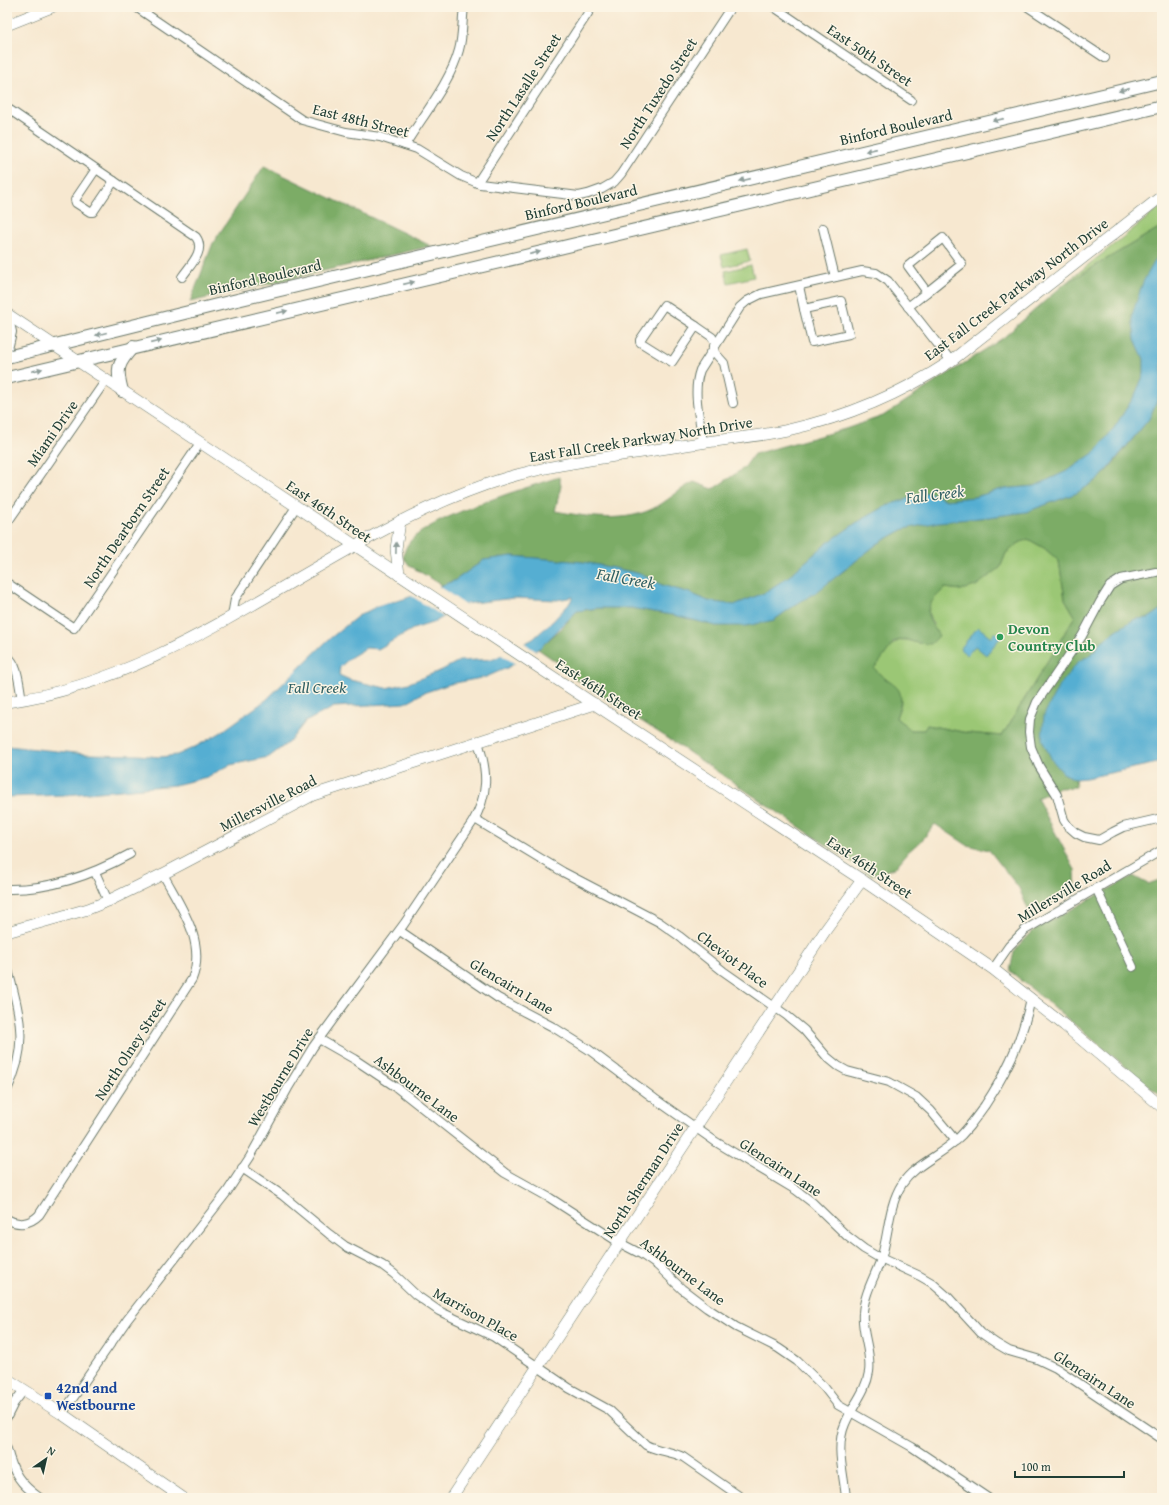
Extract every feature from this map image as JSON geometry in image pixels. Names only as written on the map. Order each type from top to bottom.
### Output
[{"type":"main road","points":[[7,25],[52,7]]},
{"type":"main road","name":"Binford Boulevard","points":[[7,357],[1162,81]]},
{"type":"main road","points":[[7,378],[1162,106]]},
{"type":"main road","name":"East Fall Creek Parkway North Drive","points":[[7,702],[22,700],[80,685],[125,670],[168,650],[232,616],[400,521],[442,502],[508,478],[572,463],[703,442],[781,432],[833,418],[867,406],[898,391],[951,361],[1162,196]]},
{"type":"main road","name":"East 46th Street","points":[[7,314],[994,969],[1162,1107]]},
{"type":"main road","points":[[7,319],[10,332],[7,345]]},
{"type":"main road","points":[[122,391],[118,376],[118,367],[124,356],[133,348]]},
{"type":"main road","points":[[399,574],[396,549],[400,521]]},
{"type":"main road","name":"Millersville Road","points":[[7,932],[88,909],[108,901],[163,874],[313,795],[595,704]]},
{"type":"main road","name":"North Sherman Drive","points":[[451,1498],[776,1008],[825,931],[862,880]]},
{"type":"main road","points":[[7,1379],[62,1414],[183,1498]]},
{"type":"street","name":"East 48th Street","points":[[136,7],[302,120],[346,132],[380,137],[405,144],[417,149],[456,174],[477,183],[496,187],[572,196],[588,194],[602,189]]},
{"type":"street","points":[[405,144],[453,67],[460,44],[464,7]]},
{"type":"street","name":"North Lasalle Street","points":[[477,183],[592,7]]},
{"type":"street","name":"North Tuxedo Street","points":[[602,189],[614,182],[623,172],[731,7]]},
{"type":"street","name":"East 50th Street","points":[[774,7],[911,100]]},
{"type":"street","points":[[1028,7],[1105,58]]},
{"type":"street","points":[[7,108],[196,237],[200,246],[198,254],[182,277]]},
{"type":"street","points":[[96,169],[75,200],[76,203],[90,212],[93,212],[114,181]]},
{"type":"street","points":[[823,228],[835,277]]},
{"type":"street","points":[[908,307],[927,292],[962,264],[943,238],[908,266],[927,292]]},
{"type":"street","points":[[703,442],[697,390],[697,380],[701,366],[738,310],[747,301],[762,294],[862,271],[876,273],[888,281],[951,361]]},
{"type":"street","points":[[800,286],[804,309],[812,342],[849,334],[841,301],[804,309]]},
{"type":"street","points":[[696,326],[672,362],[640,342],[664,305],[696,326],[712,337],[715,345],[715,353],[724,363],[733,403]]},
{"type":"street","name":"Miami Drive","points":[[7,523],[106,380]]},
{"type":"street","name":"North Dearborn Street","points":[[7,583],[74,628],[200,443]]},
{"type":"street","points":[[232,616],[235,598],[296,507]]},
{"type":"street","points":[[1156,572],[1121,580],[1110,586],[1082,636],[1038,699],[1032,713],[1029,732],[1031,747],[1039,766],[1056,795],[1062,816],[1068,826],[1080,835],[1099,840],[1123,827],[1162,818]]},
{"type":"street","points":[[7,656],[13,662],[15,667],[22,700]]},
{"type":"street","name":"Westbourne Drive","points":[[62,1414],[119,1331],[210,1215],[242,1168],[288,1088],[319,1039],[400,931],[475,819],[483,801],[486,784],[485,764],[478,742]]},
{"type":"street","name":"Cheviot Place","points":[[475,819],[563,872],[659,922],[799,1026],[838,1066],[847,1071],[889,1082],[916,1097],[931,1111],[956,1141]]},
{"type":"street","name":"Millersville Road","points":[[994,969],[1009,946],[1025,930],[1162,850]]},
{"type":"street","points":[[7,889],[25,889],[46,886],[76,878],[95,872],[130,854]]},
{"type":"street","points":[[95,872],[108,901]]},
{"type":"street","name":"North Olney Street","points":[[7,1219],[16,1223],[24,1223],[34,1219],[40,1213],[189,985],[197,959],[195,939],[190,926],[163,874]]},
{"type":"street","points":[[1096,888],[1133,967]]},
{"type":"street","name":"Glencairn Lane","points":[[400,931],[498,998],[553,1027],[588,1049],[716,1142],[800,1192],[864,1249],[920,1276],[935,1285],[981,1333],[997,1344],[1009,1351],[1038,1359],[1056,1368],[1162,1439]]},
{"type":"street","points":[[7,966],[20,1016],[21,1039],[17,1067],[7,1090]]},
{"type":"street","points":[[846,1498],[840,1445],[843,1428],[850,1412],[864,1389],[869,1373],[870,1362],[863,1328],[863,1311],[867,1295],[881,1258],[893,1204],[903,1183],[914,1170],[956,1141],[973,1122],[1004,1074],[1024,1031],[1031,998]]},
{"type":"street","name":"Ashbourne Lane","points":[[319,1039],[358,1061],[396,1087],[505,1173],[550,1198],[620,1243],[635,1250],[653,1262],[682,1289],[721,1318],[778,1348],[797,1361],[824,1387],[838,1406],[912,1447],[988,1498]]},
{"type":"street","name":"Marrison Place","points":[[242,1168],[282,1195],[329,1234],[394,1274],[416,1295],[438,1311],[494,1337],[569,1388],[609,1410],[646,1445],[683,1457],[742,1498]]},
{"type":"street","points":[[7,1417],[14,1403],[24,1390]]},
{"type":"street","points":[[7,1449],[11,1465],[18,1478],[25,1487],[40,1498]]},
{"type":"green space","points":[[264,166],[431,246],[190,302],[213,243]]},
{"type":"green space","points":[[1162,206],[1162,226],[1063,285]]},
{"type":"green space","points":[[1162,226],[1162,252],[1156,259],[1132,315],[1135,339],[1144,359],[1144,374],[1135,395],[1114,428],[1095,452],[1069,470],[1035,486],[1002,489],[975,497],[946,500],[929,492],[888,505],[856,523],[826,544],[788,577],[764,593],[734,605],[708,601],[690,593],[662,585],[641,574],[614,568],[583,562],[512,556],[484,560],[454,581],[442,585],[410,566],[403,557],[407,546],[416,536],[432,525],[477,505],[559,477],[561,486],[555,511],[607,518],[633,515],[646,512],[658,506],[694,482],[713,489],[744,468],[754,454],[845,429],[883,416],[1003,338],[1063,285]]},
{"type":"green space","points":[[747,249],[750,261],[724,267],[721,255]]},
{"type":"green space","points":[[751,265],[754,277],[728,283],[725,271]]},
{"type":"green space","points":[[1162,389],[1162,609],[1149,618],[1135,619],[1101,642],[1091,655],[1079,661],[1063,773],[1075,779],[1076,787],[1059,788],[1037,798],[1075,870],[1076,889],[1031,916],[1019,888],[989,850],[967,845],[935,824],[923,839],[908,852],[895,868],[871,875],[666,737],[568,674],[561,665],[538,649],[561,629],[577,611],[598,608],[631,608],[678,616],[716,626],[774,620],[841,573],[877,544],[904,529],[938,522],[1026,512],[1077,493],[1100,478],[1149,419]],"holes":[[[1028,539],[1044,548],[1059,561],[1065,599],[1075,616],[1002,736],[968,733],[927,725],[924,730],[911,730],[896,718],[900,706],[900,692],[874,668],[894,642],[904,639],[917,643],[931,644],[939,636],[930,620],[928,609],[935,598],[945,588],[961,590],[976,586],[1000,568],[1006,553],[1019,543]]]},
{"type":"green space","name":"Devon Country Club","points":[[1028,539],[1044,548],[1059,561],[1065,599],[1075,616],[1002,736],[968,733],[927,725],[924,730],[911,730],[896,718],[901,702],[898,691],[873,668],[896,642],[905,640],[917,643],[934,625],[929,614],[930,605],[945,588],[961,590],[1000,568],[1006,553],[1019,543]]},
{"type":"green space","points":[[1133,876],[1148,884],[1162,879],[1162,1097],[1010,971],[1014,951],[1035,929]]},
{"type":"water","name":"Fall Creek","points":[[1162,252],[1162,304],[1159,312],[1162,319],[1162,389],[1149,419],[1100,478],[1077,493],[1026,512],[938,522],[904,529],[877,544],[818,591],[774,620],[746,626],[716,626],[678,616],[631,608],[598,608],[577,611],[541,647],[507,668],[486,677],[450,684],[423,693],[405,703],[334,707],[305,722],[289,742],[269,757],[230,765],[207,777],[175,785],[66,795],[7,797],[7,746],[86,754],[160,757],[177,755],[220,733],[266,700],[328,640],[358,616],[380,605],[404,599],[454,581],[484,560],[512,556],[583,562],[641,574],[662,585],[690,593],[708,601],[734,605],[764,593],[788,577],[826,544],[856,523],[888,505],[929,492],[946,500],[975,497],[1002,489],[1035,486],[1069,470],[1095,452],[1114,428],[1135,395],[1144,374],[1144,359],[1135,339],[1132,315],[1143,282],[1156,259]],"holes":[[[573,597],[569,604],[533,639],[494,659],[459,661],[442,670],[409,683],[386,688],[350,680],[339,675],[340,667],[351,657],[366,648],[378,649],[413,629],[435,622],[465,604],[514,598],[557,600]]]},
{"type":"water","points":[[1162,609],[1162,762],[1086,778],[1075,779],[1063,773],[1052,760],[1042,740],[1044,715],[1059,686],[1079,661],[1091,655],[1101,642],[1115,631],[1135,619],[1149,618]]},
{"type":"water","points":[[978,627],[991,637],[995,632],[1001,637],[986,655],[975,646],[967,655],[960,649]]},
{"type":"pier","points":[[437,585],[467,606],[445,618],[410,595]]},
{"type":"pier","points":[[523,642],[537,652],[517,665],[500,654]]},
{"type":"place","name":"Devon Country Club","points":[[1000,637]]},
{"type":"place","name":"42nd and Westbourne","points":[[48,1396]]}]
